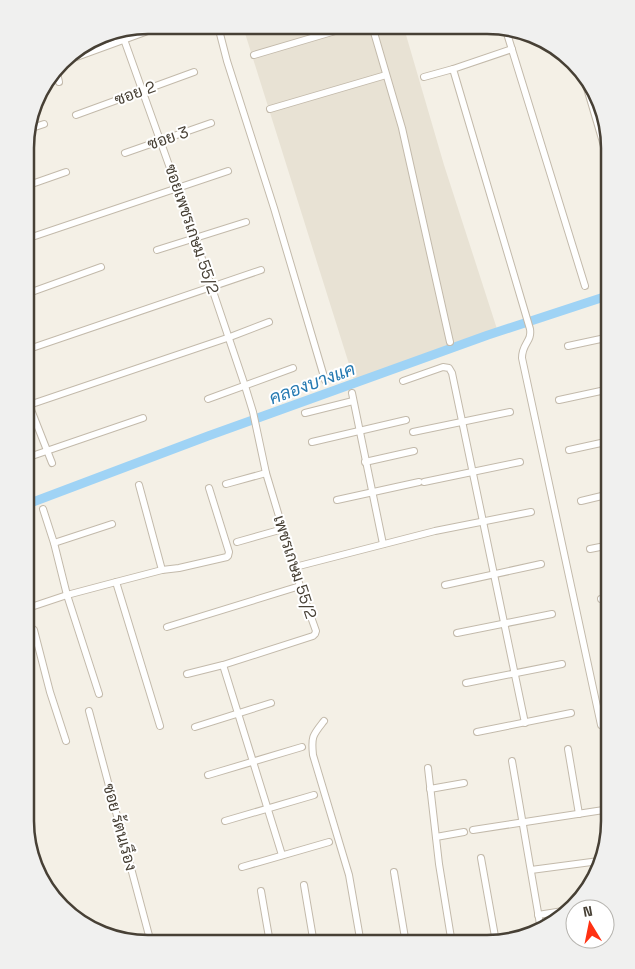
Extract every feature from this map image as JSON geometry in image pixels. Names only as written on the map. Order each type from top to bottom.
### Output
[{"type":"street","points":[[80,56],[140,34]]},
{"type":"street","points":[[221,34],[325,380]]},
{"type":"street","points":[[254,55],[325,34]]},
{"type":"street","points":[[374,34],[402,128],[450,342]]},
{"type":"street","points":[[509,36],[585,286]]},
{"type":"street","name":"ซอยเพชรเกษม 55/2","points":[[122,37],[161,140],[230,337],[246,386],[256,428]]},
{"type":"street","points":[[424,77],[512,48]]},
{"type":"street","points":[[453,69],[531,334],[529,340],[523,346],[522,358],[601,725]]},
{"type":"street","name":"ซอย 2","points":[[76,114],[194,72]]},
{"type":"street","points":[[270,109],[386,75]]},
{"type":"street","points":[[58,77],[59,82]]},
{"type":"street","points":[[590,98],[600,132]]},
{"type":"street","name":"ซอย 3","points":[[125,153],[211,123]]},
{"type":"street","points":[[36,127],[44,124]]},
{"type":"street","points":[[34,236],[228,171]]},
{"type":"street","points":[[34,183],[66,172]]},
{"type":"street","points":[[157,250],[246,222]]},
{"type":"street","points":[[34,291],[101,268]]},
{"type":"street","points":[[34,347],[261,270]]},
{"type":"street","points":[[34,403],[230,337],[269,322]]},
{"type":"street","points":[[568,346],[601,339]]},
{"type":"street","points":[[208,399],[293,368]]},
{"type":"street","points":[[403,381],[443,368],[449,368],[452,374],[525,723]]},
{"type":"street","points":[[560,400],[601,391]]},
{"type":"street","points":[[352,394],[383,544]]},
{"type":"street","points":[[305,414],[353,401]]},
{"type":"street","points":[[413,432],[510,412]]},
{"type":"street","points":[[34,455],[144,418]]},
{"type":"street","points":[[312,442],[406,420]]},
{"type":"street","points":[[34,422],[52,463]]},
{"type":"street","name":"เพชรเกษม 55/2","points":[[187,674],[223,665],[313,636],[316,631],[300,586],[266,473],[256,428]]},
{"type":"street","points":[[569,450],[601,443]]},
{"type":"street","points":[[365,462],[414,451]]},
{"type":"street","points":[[337,500],[520,462]]},
{"type":"street","points":[[226,484],[266,473]]},
{"type":"street","points":[[139,485],[162,570]]},
{"type":"street","points":[[34,607],[67,595],[116,582],[228,556],[230,552],[209,488]]},
{"type":"street","points":[[581,501],[601,496]]},
{"type":"street","points":[[43,509],[67,595],[99,694]]},
{"type":"street","points":[[295,567],[383,544],[531,512]]},
{"type":"street","points":[[54,543],[112,524]]},
{"type":"street","points":[[237,542],[283,530]]},
{"type":"street","points":[[590,549],[601,547]]},
{"type":"street","points":[[445,585],[541,564]]},
{"type":"street","points":[[116,582],[160,726]]},
{"type":"street","points":[[167,627],[300,586]]},
{"type":"street","points":[[457,634],[552,614]]},
{"type":"street","points":[[34,630],[50,692],[66,742]]},
{"type":"street","points":[[466,683],[562,664]]},
{"type":"street","points":[[223,665],[282,856]]},
{"type":"street","points":[[195,727],[271,703]]},
{"type":"street","name":"ซอย ร้ตนเรึอง","points":[[89,711],[150,935]]},
{"type":"street","points":[[477,732],[572,713]]},
{"type":"street","points":[[324,722],[312,737],[312,744],[349,875],[359,935]]},
{"type":"street","points":[[208,775],[302,747]]},
{"type":"street","points":[[568,749],[578,814]]},
{"type":"street","points":[[512,761],[539,922]]},
{"type":"street","points":[[428,768],[439,864],[451,935]]},
{"type":"street","points":[[430,788],[464,783]]},
{"type":"street","points":[[225,821],[314,795]]},
{"type":"street","points":[[473,830],[601,810]]},
{"type":"street","points":[[436,837],[464,832]]},
{"type":"street","points":[[242,867],[329,842]]},
{"type":"street","points":[[481,858],[495,935]]},
{"type":"street","points":[[531,870],[594,862]]},
{"type":"street","points":[[394,872],[404,935]]},
{"type":"street","points":[[304,885],[312,935]]},
{"type":"street","points":[[261,891],[269,935]]},
{"type":"street","points":[[538,915],[556,913]]},
{"type":"shaded area","points":[[245,34],[406,34],[444,165],[497,329],[354,380]]},
{"type":"waterway","name":"คลองบางแค","points":[[34,502],[208,436],[488,335],[601,298]]}]
